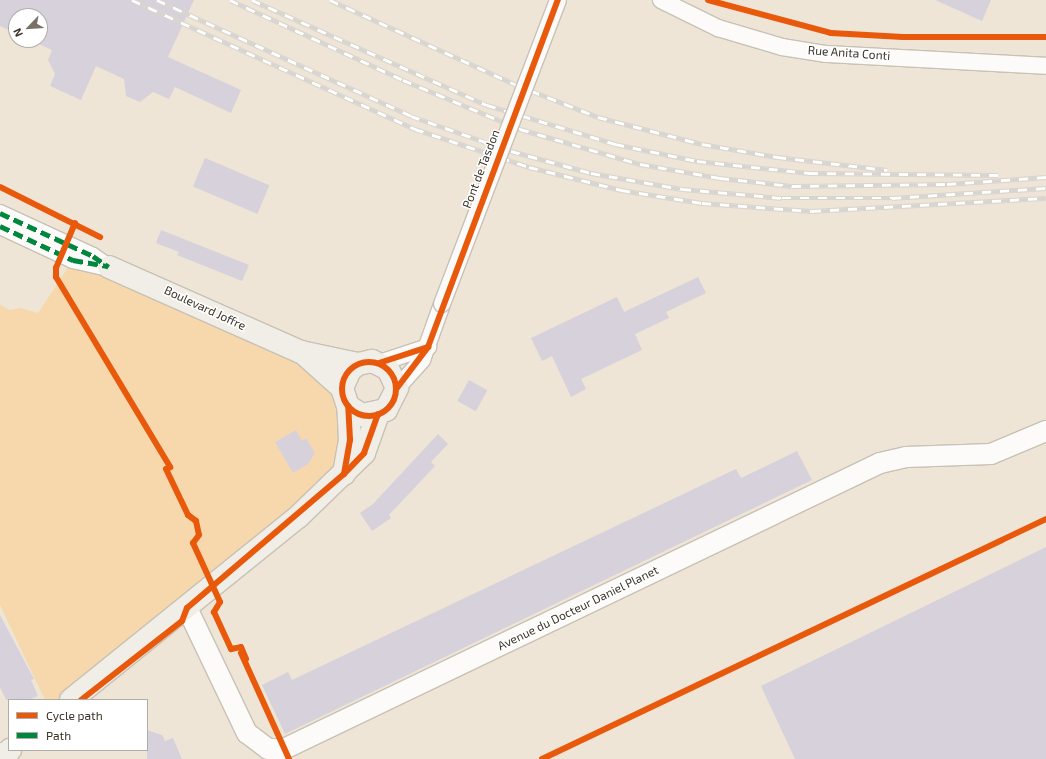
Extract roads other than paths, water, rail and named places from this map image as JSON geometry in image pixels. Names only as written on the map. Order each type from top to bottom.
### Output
[{"type":"main road","name":"Boulevard Joffre","points":[[109,267],[301,352],[358,364],[379,363]]},
{"type":"main road","name":"Boulevard Joffre","points":[[301,352],[362,415],[378,414]]},
{"type":"main road","points":[[72,699],[298,517],[364,453],[378,414],[392,404],[397,388],[388,369],[379,363]]},
{"type":"main road","points":[[344,474],[350,440],[344,378],[358,364]]},
{"type":"main road","points":[[0,758],[9,751]]},
{"type":"street","name":"Pont de Tasdon","points":[[428,347],[442,304],[558,0]]},
{"type":"street","name":"Rue Anita Conti","points":[[661,0],[718,28],[782,48],[826,54],[1046,66]]},
{"type":"street","name":"Boulevard Joffre","points":[[0,213],[93,256],[109,267]]},
{"type":"street","name":"Boulevard Joffre","points":[[0,226],[73,260],[109,267]]},
{"type":"street","name":"Boulevard Joffre","points":[[379,363],[428,347]]},
{"type":"street","points":[[397,388],[428,347]]},
{"type":"street","name":"Avenue du Docteur Daniel Planet","points":[[187,608],[247,733],[268,748],[284,749],[880,463],[906,457],[991,454],[1046,430]]},
{"type":"railway","points":[[132,0],[415,129],[529,167],[621,190],[702,203],[812,211],[1046,198]]},
{"type":"railway","points":[[157,0],[411,116],[511,151],[591,173],[682,189],[782,198],[892,198],[1046,188]]},
{"type":"railway","points":[[230,0],[403,80],[520,129],[640,164],[720,178],[792,186],[947,184],[1046,177]]},
{"type":"railway","points":[[252,0],[487,105],[615,144],[697,161],[809,173],[998,175]]},
{"type":"railway","points":[[330,0],[514,84],[598,117],[702,144],[777,157],[887,170]]}]
